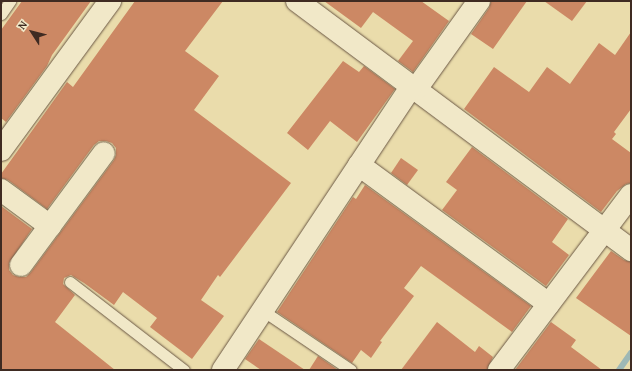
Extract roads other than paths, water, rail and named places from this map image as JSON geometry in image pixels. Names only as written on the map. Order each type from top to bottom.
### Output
[{"type":"street","points":[[1,150],[110,1]]},
{"type":"street","points":[[297,1],[605,229],[631,250]]},
{"type":"street","points":[[223,370],[359,165],[479,1]]},
{"type":"street","points":[[21,265],[104,153]]},
{"type":"street","points":[[359,165],[549,304]]},
{"type":"street","points":[[1,190],[50,226]]},
{"type":"street","points":[[499,370],[631,195]]},
{"type":"lane","points":[[1,14],[10,1]]},
{"type":"lane","points":[[70,282],[184,370]]},
{"type":"lane","points":[[262,310],[351,370]]},
{"type":"waterway","points":[[619,370],[631,353]]}]
